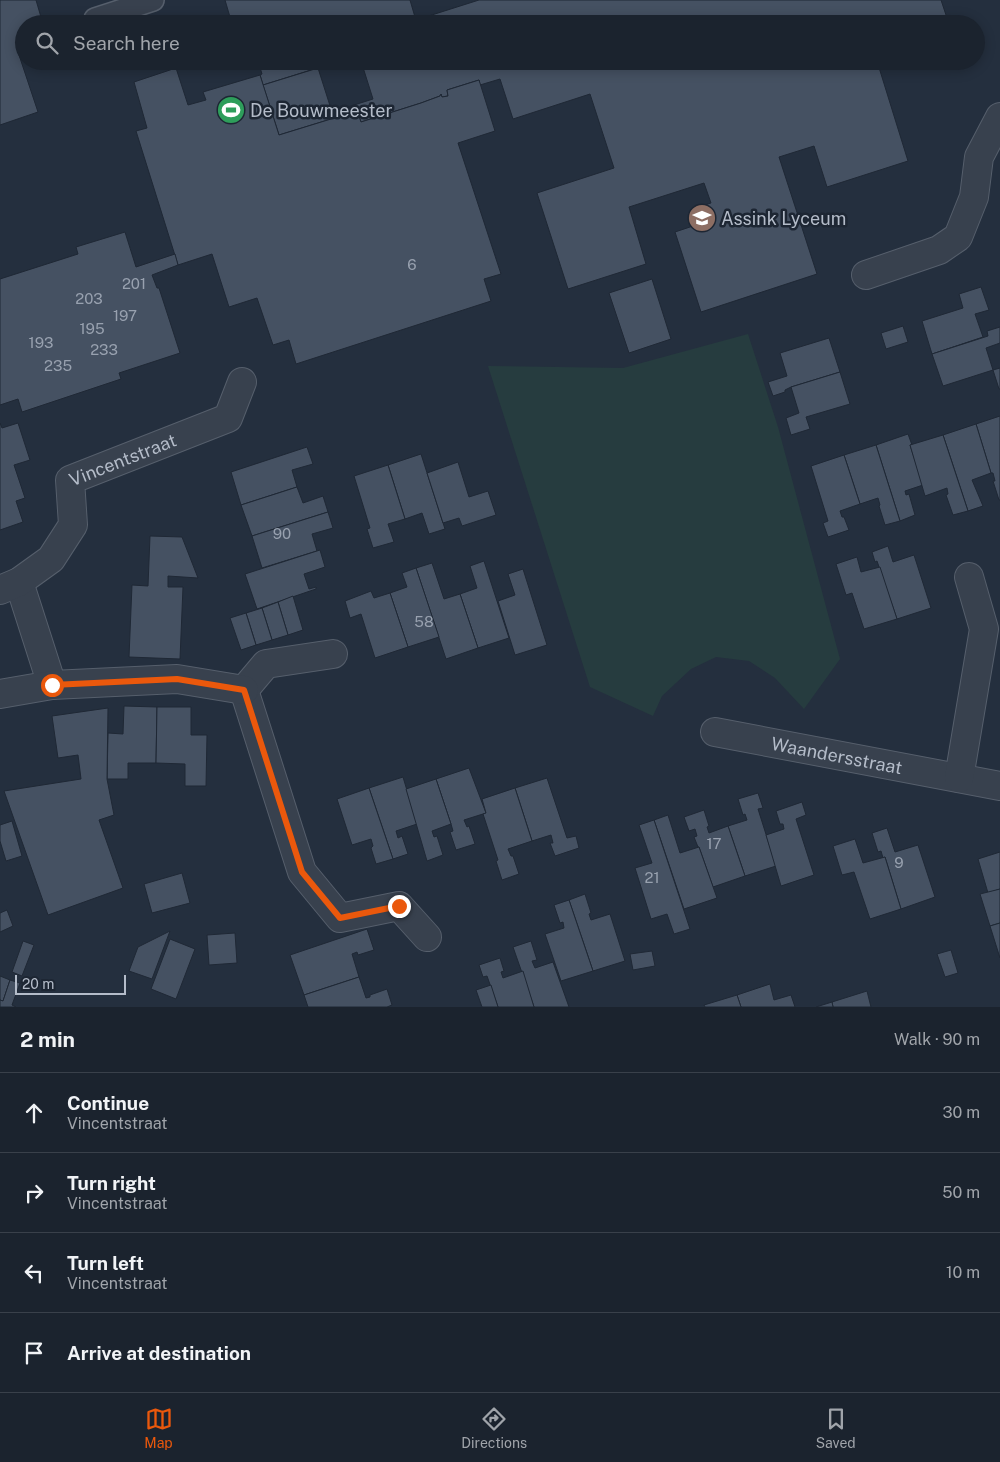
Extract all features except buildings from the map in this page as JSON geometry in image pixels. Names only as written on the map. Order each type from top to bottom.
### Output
[{"type":"street","points":[[866,275],[939,250],[958,237],[974,198],[979,157],[1000,117]]},
{"type":"street","name":"Vincentstraat","points":[[52,685],[10,586],[51,558],[73,525],[70,480],[228,418],[242,382]]},
{"type":"street","points":[[959,778],[984,629],[969,577]]},
{"type":"street","points":[[244,690],[266,664],[333,654]]},
{"type":"street","points":[[0,694],[52,685],[177,679],[244,690]]},
{"type":"street","points":[[244,690],[302,872],[340,918],[399,906],[427,937]]},
{"type":"street","name":"Waandersstraat","points":[[715,732],[1000,786]]},
{"type":"lane","points":[[107,15],[153,0]]},
{"type":"green space","points":[[748,334],[778,427],[840,659],[804,709],[775,678],[749,661],[716,657],[691,669],[662,696],[653,716],[590,687],[488,366],[623,368]]},
{"type":"place","name":"De Bouwmeester","points":[[231,110]]},
{"type":"place","name":"Assink Lyceum","points":[[702,218]]},
{"type":"route","points":[[52,685],[177,679],[244,690],[302,872],[340,918],[399,906]]}]
